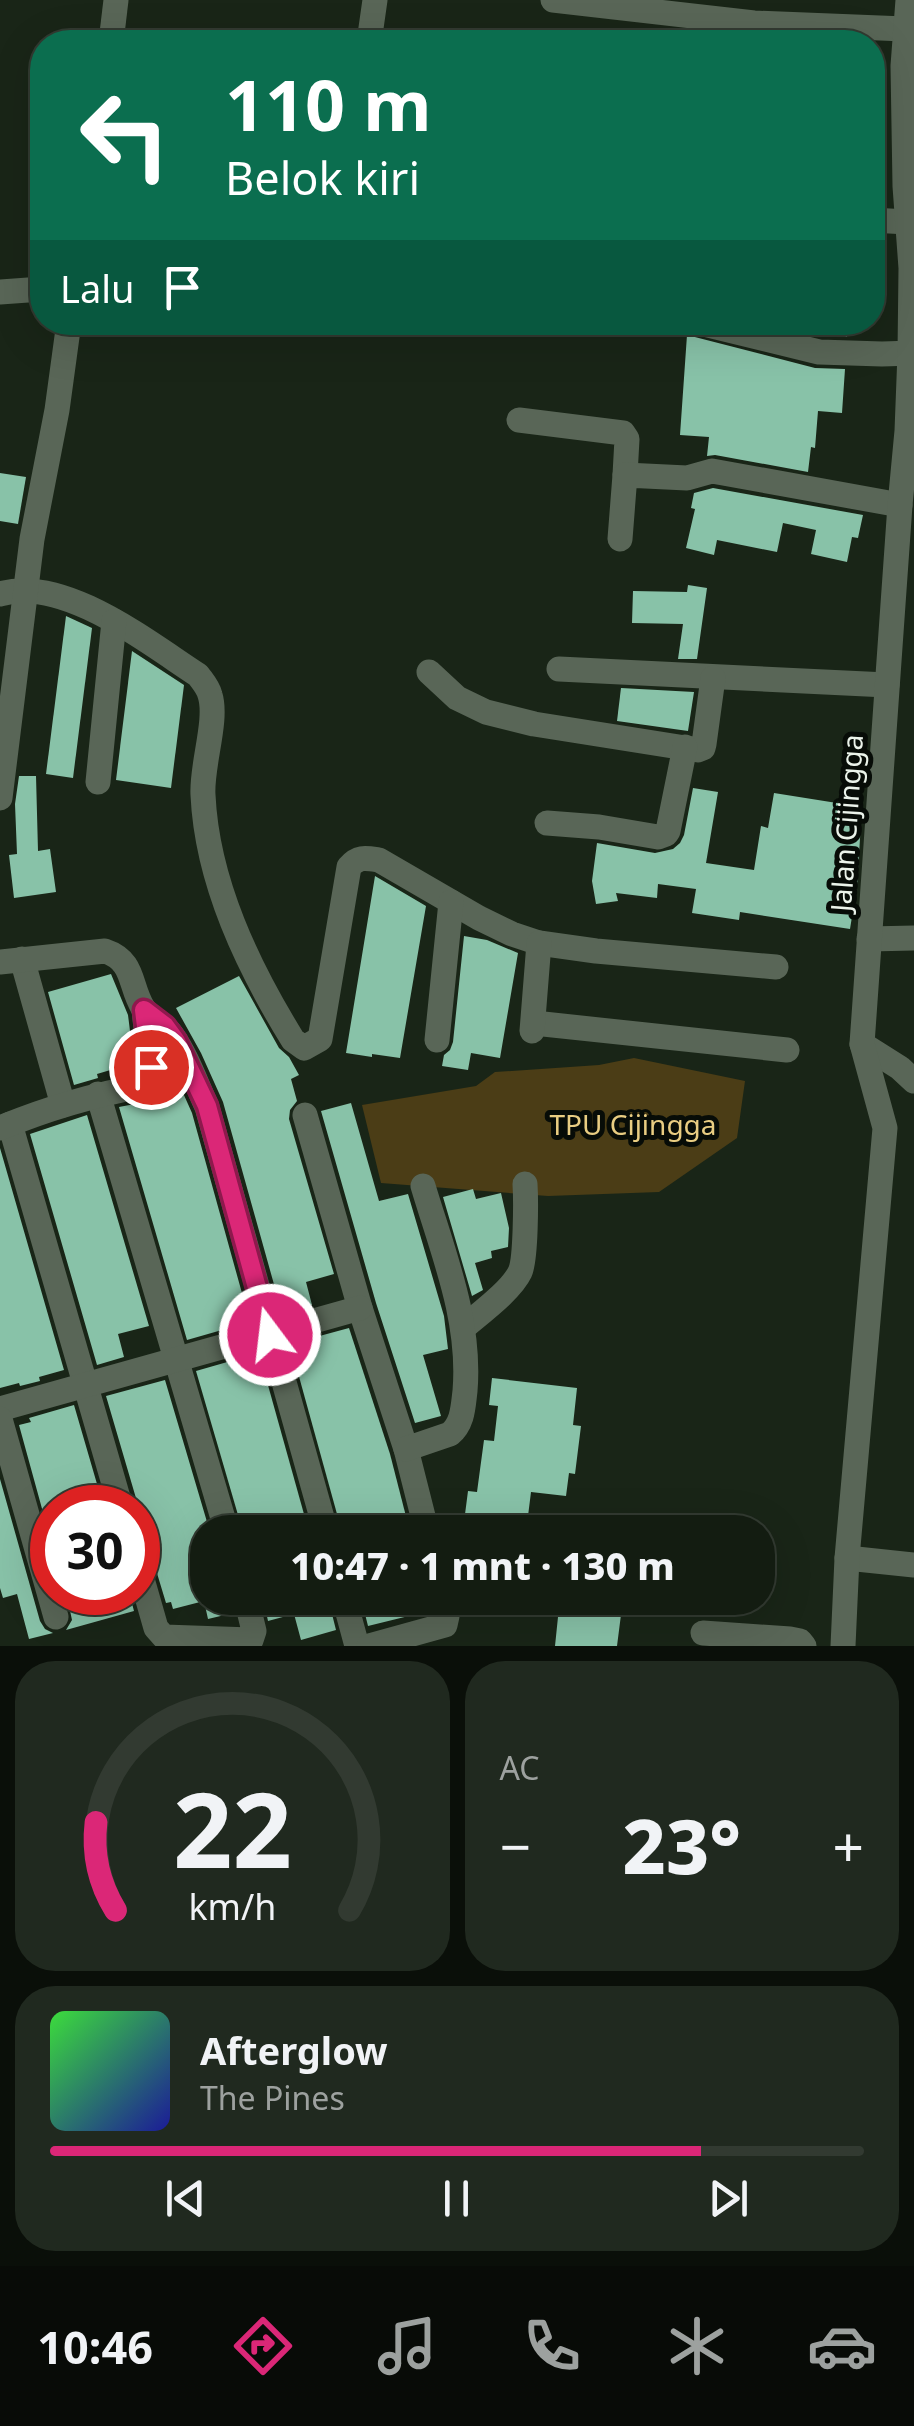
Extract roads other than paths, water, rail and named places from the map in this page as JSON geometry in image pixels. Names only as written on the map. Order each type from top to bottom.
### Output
[{"type":"street","points":[[112,30],[116,0]]},
{"type":"street","points":[[371,30],[375,0]]},
{"type":"street","points":[[553,0],[754,24],[905,29]]},
{"type":"street","name":"Jalan Cijingga","points":[[843,1646],[847,1558],[885,1128],[862,1044],[912,353],[903,66],[908,0]]},
{"type":"street","points":[[885,221],[907,222]]},
{"type":"street","points":[[0,292],[30,290]]},
{"type":"street","points":[[0,798],[12,591],[32,539],[57,410],[66,335]]},
{"type":"street","points":[[749,335],[818,352],[912,353]]},
{"type":"street","points":[[518,420],[623,434],[627,439],[620,538]]},
{"type":"street","points":[[625,476],[689,478],[712,472],[900,505]]},
{"type":"street","points":[[12,591],[42,591],[91,608],[198,676],[208,688],[212,708],[202,795],[216,876],[237,932],[280,1020],[304,1048],[320,1038],[348,868],[354,860],[364,858],[379,860],[512,934],[539,943],[596,952],[776,967]]},
{"type":"street","points":[[98,782],[114,621]]},
{"type":"street","points":[[559,670],[887,685]]},
{"type":"street","points":[[429,672],[457,698],[486,712],[534,724],[698,750],[704,747],[713,678]]},
{"type":"street","points":[[547,823],[658,837],[666,834],[685,748]]},
{"type":"street","points":[[437,1040],[451,902]]},
{"type":"street","points":[[869,939],[914,938]]},
{"type":"street","points":[[539,943],[533,1027],[787,1050]]},
{"type":"street","points":[[63,1104],[7,957],[114,954],[125,963],[144,1010],[151,1067],[148,1080],[142,1086],[63,1104],[5,1126],[114,1485]]},
{"type":"street","points":[[144,1010],[165,1026],[176,1041],[207,1106],[321,1515]]},
{"type":"street","points":[[862,1044],[909,1069]]},
{"type":"street","points":[[98,1094],[222,1515]]},
{"type":"street","points":[[305,1115],[360,1308],[406,1449],[422,1515]]},
{"type":"street","points":[[463,1328],[498,1299],[520,1271],[527,1204],[525,1184]]},
{"type":"street","points":[[406,1449],[450,1434],[461,1419],[467,1369],[458,1299],[423,1186]]},
{"type":"street","points":[[0,1410],[360,1308]]},
{"type":"street","points":[[0,1419],[56,1616]]},
{"type":"street","points":[[847,1558],[914,1565]]},
{"type":"street","points":[[152,1615],[164,1637],[251,1640],[254,1631],[250,1615]]},
{"type":"street","points":[[349,1615],[357,1646]]},
{"type":"street","points":[[369,1646],[444,1626],[447,1615]]},
{"type":"street","points":[[703,1634],[790,1639],[804,1646]]},
{"type":"park label","name":"TPU Cijingga","points":[[633,1125]]}]
